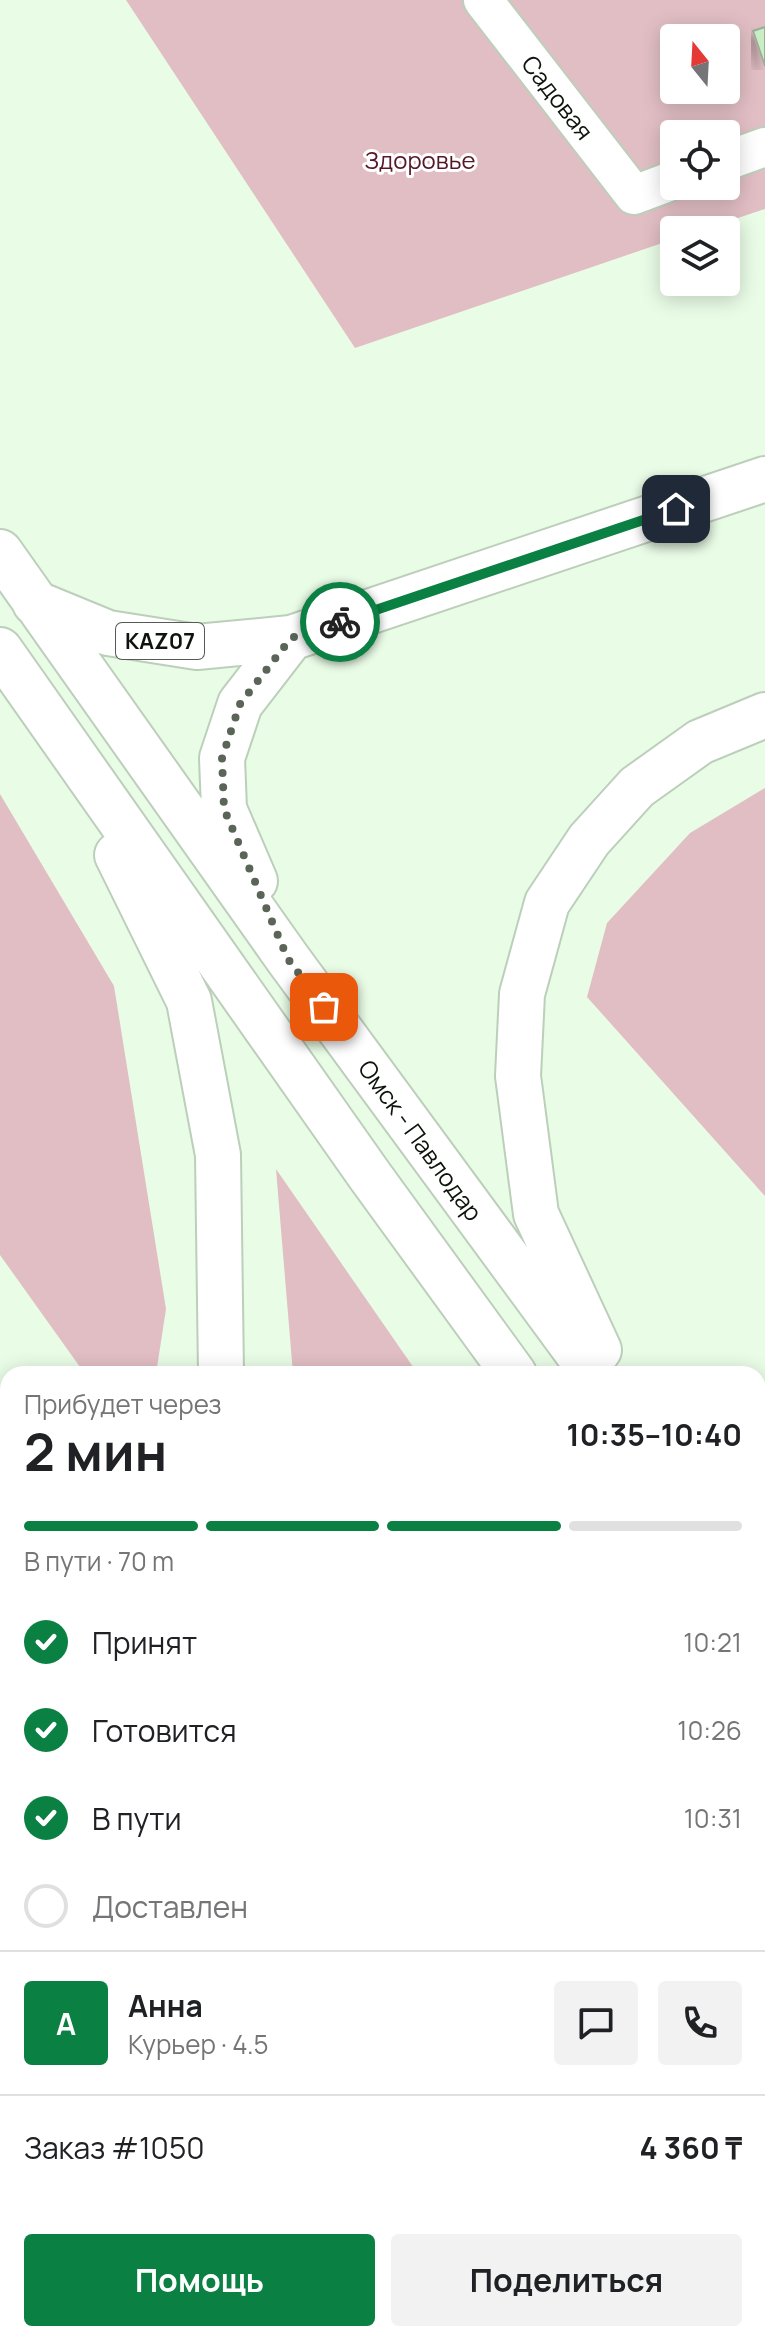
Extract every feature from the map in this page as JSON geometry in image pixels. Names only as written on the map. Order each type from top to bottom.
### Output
[{"type":"highway","name":"KAZ07","points":[[35,603],[108,633],[197,647],[291,638],[765,479]]},
{"type":"highway","name":"Омск - Павлодар","points":[[0,552],[288,959],[587,1366]]},
{"type":"highway","name":"KAZ07","points":[[288,959],[224,809],[222,758],[240,704],[291,638]]},
{"type":"highway","points":[[0,650],[370,1176],[508,1366]]},
{"type":"highway","points":[[606,1366],[536,1214],[518,1076],[522,994],[547,903],[589,840],[637,787],[700,742],[765,715]]},
{"type":"highway","points":[[56,731],[189,1001],[218,1155],[221,1366]]},
{"type":"street","name":"Садовая","points":[[483,0],[634,195],[660,185]]},
{"type":"street","points":[[740,156],[765,147]]},
{"type":"green space","name":"Здоровье","points":[[126,0],[765,0],[765,209],[740,217],[660,216],[660,244],[355,348]]},
{"type":"green space","points":[[765,788],[765,1196],[587,997],[607,923],[690,833]]},
{"type":"green space","points":[[0,794],[114,986],[166,1309],[157,1366],[79,1366],[0,1255]]},
{"type":"green space","points":[[276,1169],[412,1366],[292,1366]]},
{"type":"building","points":[[765,27],[765,66],[753,31]]},
{"type":"way so far","points":[[324,1007],[288,959],[224,809],[222,758],[240,704],[291,638],[340,622]]},
{"type":"route","points":[[340,622],[676,509]]}]
